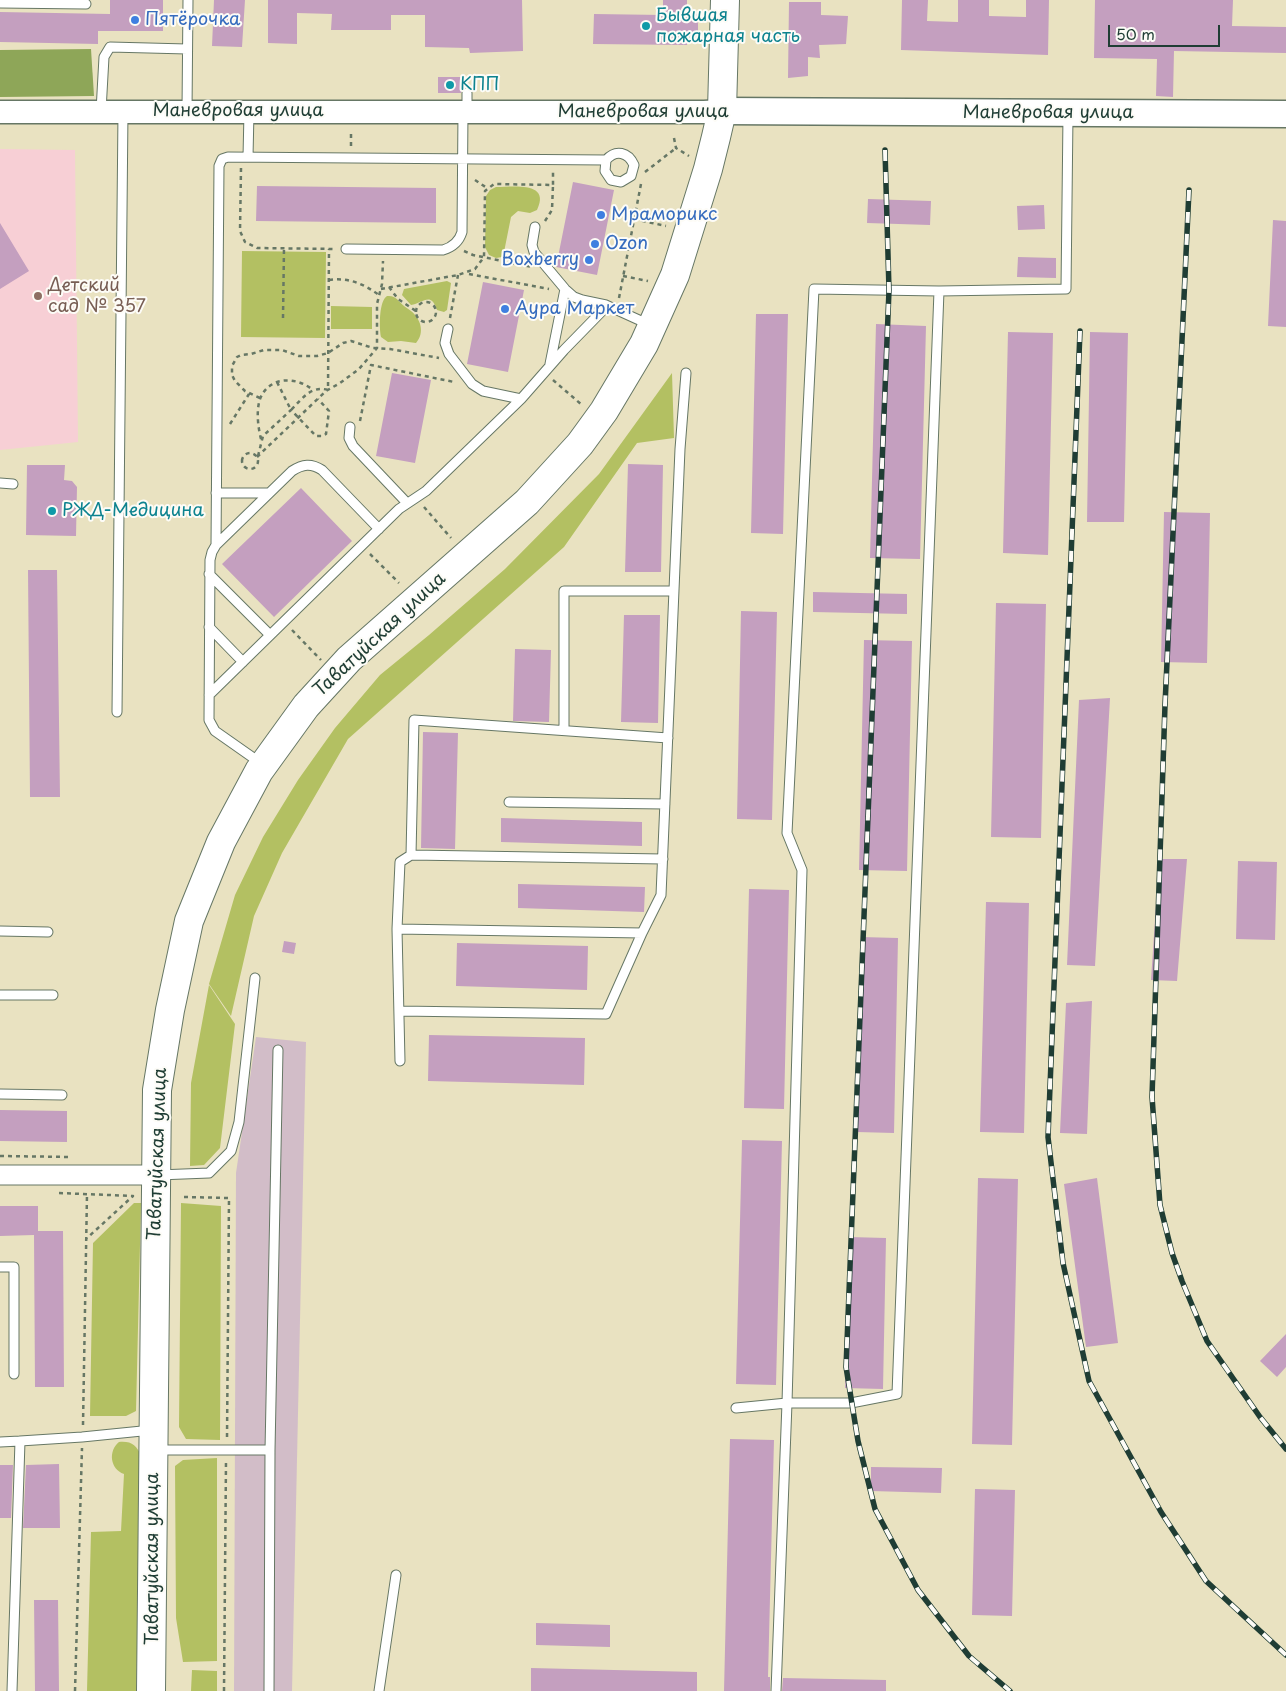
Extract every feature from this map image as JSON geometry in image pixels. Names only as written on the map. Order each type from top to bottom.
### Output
[{"type":"main road","name":"Таватуйская улица","points":[[152,1691],[157,1090],[170,1010],[190,921],[220,842],[263,765],[306,706],[349,659],[527,502],[580,444],[625,378],[653,326],[675,275],[708,169],[722,111],[725,0]]},
{"type":"main road","name":"Маневровая улица","points":[[722,111],[1286,114]]},
{"type":"street","name":"Маневровая улица","points":[[0,112],[249,111],[466,105],[722,111]]},
{"type":"street","points":[[0,1175],[156,1175]]},
{"type":"lane","points":[[187,111],[188,0]]},
{"type":"lane","points":[[0,3],[86,4]]},
{"type":"lane","points":[[117,712],[112,112],[104,57],[110,47],[187,49]]},
{"type":"lane","points":[[346,249],[443,250],[455,244],[462,232],[466,105]]},
{"type":"lane","points":[[244,157],[249,111]]},
{"type":"lane","points":[[776,1691],[787,1404],[802,870],[787,833],[814,289],[939,291],[1066,289],[1068,113]]},
{"type":"lane","points":[[216,545],[219,166],[225,158],[606,160]]},
{"type":"lane","points":[[535,227],[532,247],[535,255],[564,290],[578,299],[608,306],[653,326]]},
{"type":"lane","points":[[547,369],[564,290]]},
{"type":"lane","points":[[736,1408],[787,1404],[851,1403],[897,1394],[939,291]]},
{"type":"lane","points":[[208,695],[362,545],[407,503],[426,491],[522,398],[547,369],[608,306]]},
{"type":"lane","points":[[448,329],[445,343],[449,354],[475,386],[483,391],[522,398]]},
{"type":"lane","points":[[400,1011],[606,1014],[642,932],[661,895],[680,449],[686,373]]},
{"type":"lane","points":[[350,427],[349,438],[353,446],[407,503]]},
{"type":"lane","points":[[263,765],[212,728],[208,716],[210,556],[216,545],[292,471],[307,464],[322,470],[379,529]]},
{"type":"lane","points":[[0,483],[13,484]]},
{"type":"lane","points":[[216,493],[269,493]]},
{"type":"lane","points":[[210,574],[270,635]]},
{"type":"lane","points":[[564,730],[564,591],[674,591]]},
{"type":"lane","points":[[209,627],[243,662]]},
{"type":"lane","points":[[411,855],[414,720],[668,738]]},
{"type":"lane","points":[[509,802],[665,804]]},
{"type":"lane","points":[[400,1061],[397,929],[400,862],[411,855],[663,859]]},
{"type":"lane","points":[[397,929],[642,932]]},
{"type":"lane","points":[[0,931],[48,932]]},
{"type":"lane","points":[[156,1175],[209,1173],[231,1151],[239,1122],[255,978]]},
{"type":"lane","points":[[0,995],[53,994]]},
{"type":"lane","points":[[269,1691],[270,1450],[278,1050]]},
{"type":"lane","points":[[0,1094],[62,1095]]},
{"type":"lane","points":[[0,1267],[14,1267],[14,1374]]},
{"type":"lane","points":[[0,1442],[82,1437],[154,1440],[227,1450],[270,1450]]},
{"type":"lane","points":[[12,1691],[20,1441]]},
{"type":"lane","points":[[379,1691],[396,1575]]},
{"type":"path","points":[[674,138],[676,148],[690,156]]},
{"type":"path","points":[[616,310],[642,177],[645,172],[676,148]]},
{"type":"path","points":[[244,157],[240,231],[242,237],[250,246],[257,248],[346,249]]},
{"type":"path","points":[[535,227],[544,222],[550,215],[554,160]]},
{"type":"path","points":[[381,289],[458,276],[475,269],[484,257],[485,191],[487,188],[494,184],[553,185]]},
{"type":"path","points":[[634,219],[666,226]]},
{"type":"path","points":[[455,244],[465,252],[548,270]]},
{"type":"path","points":[[284,248],[284,318]]},
{"type":"path","points":[[328,390],[329,249]]},
{"type":"path","points":[[257,457],[328,390],[364,364],[377,348],[383,249]]},
{"type":"path","points":[[467,273],[564,290]]},
{"type":"path","points":[[448,329],[458,276]]},
{"type":"path","points":[[623,276],[648,281]]},
{"type":"path","points":[[328,280],[352,281],[367,287],[379,296]]},
{"type":"path","points":[[389,287],[398,299],[416,311],[420,319],[428,322],[436,316],[436,311],[431,303],[422,303],[416,311]]},
{"type":"path","points":[[260,398],[249,394],[238,386],[232,375],[234,362],[241,354],[282,350],[304,356],[328,353],[343,343],[351,341],[377,348],[454,361]]},
{"type":"path","points":[[364,364],[475,386]]},
{"type":"path","points":[[350,427],[358,424],[360,419],[371,365]]},
{"type":"path","points":[[547,369],[582,405]]},
{"type":"path","points":[[257,457],[251,452],[244,455],[242,459],[244,467],[247,469],[255,468],[257,465],[257,457],[262,439],[258,412],[260,398],[268,387],[277,382],[293,380],[308,385],[313,390]]},
{"type":"path","points":[[277,382],[291,410],[316,436],[322,436],[326,434],[329,412],[318,399]]},
{"type":"path","points":[[262,439],[313,390],[322,388],[328,390]]},
{"type":"path","points":[[216,445],[249,394]]},
{"type":"path","points":[[416,498],[451,538]]},
{"type":"path","points":[[362,545],[399,583]]},
{"type":"path","points":[[284,622],[321,660]]},
{"type":"path","points":[[0,1156],[76,1157]]},
{"type":"path","points":[[85,1239],[133,1196],[87,1194]]},
{"type":"path","points":[[184,1197],[229,1198],[224,1691]]},
{"type":"shaded area","name":"Детский сад № 357","points":[[0,149],[75,150],[78,442],[0,450]]},
{"type":"shaded area","points":[[256,1037],[306,1042],[292,1691],[234,1691],[236,1173]]},
{"type":"green space","points":[[91,49],[94,96],[0,97],[0,50]]},
{"type":"green space","points":[[496,187],[520,187],[535,190],[539,194],[540,201],[537,210],[530,213],[518,211],[511,217],[504,252],[502,257],[496,258],[489,255],[485,247],[486,196],[490,190]]},
{"type":"green space","points":[[242,251],[326,252],[325,338],[241,337]]},
{"type":"green space","points":[[447,281],[451,283],[447,310],[444,312],[437,310],[435,304],[429,300],[411,305],[402,295],[404,289]]},
{"type":"green space","points":[[387,296],[393,296],[417,318],[421,331],[416,343],[388,342],[381,337],[381,309],[382,303]]},
{"type":"green space","points":[[331,306],[372,307],[372,329],[331,329]]},
{"type":"green space","points":[[672,373],[674,438],[637,443],[564,547],[348,739],[282,853],[254,916],[231,1016],[209,984],[235,895],[263,837],[298,780],[335,728],[380,675],[505,569],[599,474]]},
{"type":"green space","points":[[209,985],[235,1024],[220,1148],[204,1165],[190,1166],[191,1083]]},
{"type":"green space","points":[[134,1203],[141,1203],[136,1411],[126,1416],[90,1416],[93,1243]]},
{"type":"green space","points":[[181,1203],[221,1206],[220,1440],[186,1439],[179,1427]]},
{"type":"green space","points":[[119,1442],[127,1442],[133,1445],[138,1449],[142,1457],[136,1691],[87,1691],[91,1532],[121,1531],[124,1474],[119,1472],[112,1460],[113,1450]]},
{"type":"green space","points":[[217,1458],[217,1661],[183,1662],[176,1618],[175,1466],[183,1460]]},
{"type":"green space","points":[[192,1670],[217,1671],[217,1691],[191,1691]]},
{"type":"building","points":[[110,0],[163,0],[163,31],[98,31],[98,44],[0,42],[0,12],[110,14]]},
{"type":"building","points":[[214,0],[245,0],[242,47],[212,46]]},
{"type":"building","points":[[268,0],[522,0],[523,51],[470,53],[469,48],[425,47],[425,15],[391,15],[391,30],[331,30],[332,14],[297,13],[297,44],[268,43]]},
{"type":"building","name":"Бывшая пожарная часть","points":[[663,0],[687,0],[687,14],[698,14],[698,37],[687,37],[687,45],[593,44],[594,14],[663,15]]},
{"type":"building","points":[[902,0],[928,0],[927,21],[958,22],[958,0],[989,0],[989,16],[1026,17],[1026,0],[1049,0],[1048,55],[901,50]]},
{"type":"building","points":[[1095,0],[1233,0],[1232,26],[1286,27],[1286,53],[1174,51],[1173,97],[1156,96],[1157,59],[1094,58]]},
{"type":"building","points":[[789,2],[821,2],[821,15],[848,16],[846,44],[819,45],[820,58],[808,57],[808,76],[788,78]]},
{"type":"building","name":"КПП","points":[[438,77],[462,77],[461,93],[438,93]]},
{"type":"building","points":[[573,182],[614,190],[597,275],[556,267]]},
{"type":"building","points":[[257,186],[436,188],[436,223],[256,221]]},
{"type":"building","points":[[868,199],[931,201],[930,225],[867,223]]},
{"type":"building","points":[[1044,205],[1045,229],[1018,230],[1017,206]]},
{"type":"building","points":[[1273,220],[1286,221],[1286,327],[1268,326]]},
{"type":"building","points":[[0,223],[29,271],[0,289]]},
{"type":"building","points":[[1018,257],[1056,258],[1056,278],[1017,277]]},
{"type":"building","points":[[483,282],[524,290],[508,372],[467,364]]},
{"type":"building","points":[[756,314],[788,314],[783,534],[751,533]]},
{"type":"building","points":[[876,324],[926,326],[920,559],[870,558]]},
{"type":"building","points":[[1008,332],[1053,333],[1048,555],[1003,553]]},
{"type":"building","points":[[1090,332],[1128,333],[1124,522],[1087,522]]},
{"type":"building","points":[[392,373],[431,380],[415,463],[376,456]]},
{"type":"building","points":[[628,464],[663,465],[661,572],[625,572]]},
{"type":"building","name":"РЖД-Медицина","points":[[27,465],[65,465],[64,480],[72,481],[77,487],[76,536],[26,535]]},
{"type":"building","points":[[301,488],[352,541],[274,617],[222,564]]},
{"type":"building","points":[[1164,512],[1210,513],[1207,663],[1161,662]]},
{"type":"building","points":[[28,570],[57,570],[60,797],[30,797]]},
{"type":"building","points":[[813,592],[907,594],[907,614],[813,612]]},
{"type":"building","points":[[996,603],[1046,604],[1041,838],[991,837]]},
{"type":"building","points":[[741,611],[777,612],[772,820],[737,819]]},
{"type":"building","points":[[624,615],[660,615],[658,723],[621,722]]},
{"type":"building","points":[[864,640],[912,641],[907,871],[859,870]]},
{"type":"building","points":[[515,649],[551,650],[549,722],[513,721]]},
{"type":"building","points":[[1110,698],[1095,966],[1067,965],[1079,700]]},
{"type":"building","points":[[423,732],[458,733],[455,849],[421,848]]},
{"type":"building","points":[[501,818],[642,822],[642,846],[501,842]]},
{"type":"building","points":[[1159,859],[1187,859],[1177,981],[1151,980]]},
{"type":"building","points":[[1238,861],[1277,862],[1275,940],[1236,939]]},
{"type":"building","points":[[518,884],[645,887],[644,912],[518,908]]},
{"type":"building","points":[[749,889],[789,890],[784,1109],[744,1108]]},
{"type":"building","points":[[986,902],[1029,903],[1024,1133],[980,1132]]},
{"type":"building","points":[[861,937],[898,938],[894,1133],[857,1132]]},
{"type":"building","points":[[284,941],[296,943],[294,954],[282,952]]},
{"type":"building","points":[[457,943],[588,946],[587,990],[456,986]]},
{"type":"building","points":[[1092,1001],[1087,1134],[1060,1133],[1066,1003]]},
{"type":"building","points":[[429,1035],[585,1038],[584,1085],[428,1081]]},
{"type":"building","points":[[0,1110],[67,1111],[67,1142],[0,1141]]},
{"type":"building","points":[[742,1140],[782,1141],[776,1385],[736,1384]]},
{"type":"building","points":[[978,1178],[1018,1179],[1012,1445],[972,1444]]},
{"type":"building","points":[[1097,1178],[1118,1343],[1086,1347],[1064,1184]]},
{"type":"building","points":[[0,1206],[38,1206],[38,1231],[63,1231],[64,1387],[35,1387],[34,1235],[0,1236]]},
{"type":"building","points":[[849,1237],[886,1238],[883,1389],[845,1388]]},
{"type":"building","points":[[1286,1334],[1286,1367],[1277,1377],[1260,1361]]},
{"type":"building","points":[[730,1439],[774,1440],[768,1677],[770,1677],[770,1691],[724,1691]]},
{"type":"building","points":[[59,1464],[60,1528],[23,1528],[26,1465]]},
{"type":"building","points":[[0,1465],[13,1465],[11,1518],[0,1518]]},
{"type":"building","points":[[871,1467],[942,1468],[941,1493],[871,1491]]},
{"type":"building","points":[[975,1489],[1015,1490],[1012,1616],[972,1615]]},
{"type":"building","points":[[34,1600],[58,1600],[59,1691],[35,1691]]},
{"type":"building","points":[[536,1623],[610,1625],[610,1647],[536,1645]]},
{"type":"building","points":[[531,1668],[697,1672],[697,1691],[531,1691]]},
{"type":"building","points":[[783,1678],[886,1680],[886,1691],[782,1691]]},
{"type":"railway","points":[[885,150],[889,290],[846,1367],[858,1441],[875,1509],[918,1590],[969,1656],[1010,1691]]},
{"type":"railway","points":[[1189,190],[1165,705],[1152,1097],[1160,1205],[1172,1253],[1207,1341],[1260,1417],[1286,1449]]},
{"type":"railway","points":[[1080,331],[1048,1137],[1063,1263],[1089,1381],[1161,1512],[1206,1581],[1286,1655]]},
{"type":"place","name":"Пятёрочка","points":[[135,20]]},
{"type":"place","name":"Бывшая пожарная часть","points":[[646,26]]},
{"type":"place","name":"КПП","points":[[450,85]]},
{"type":"place","name":"Мраморикс","points":[[601,215]]},
{"type":"place","name":"Ozon","points":[[595,244]]},
{"type":"place","name":"Boxberry","points":[[589,260]]},
{"type":"place","name":"Детский сад № 357","points":[[38,296]]},
{"type":"place","name":"Аура Маркет","points":[[505,309]]},
{"type":"place","name":"РЖД-Медицина","points":[[52,511]]}]
